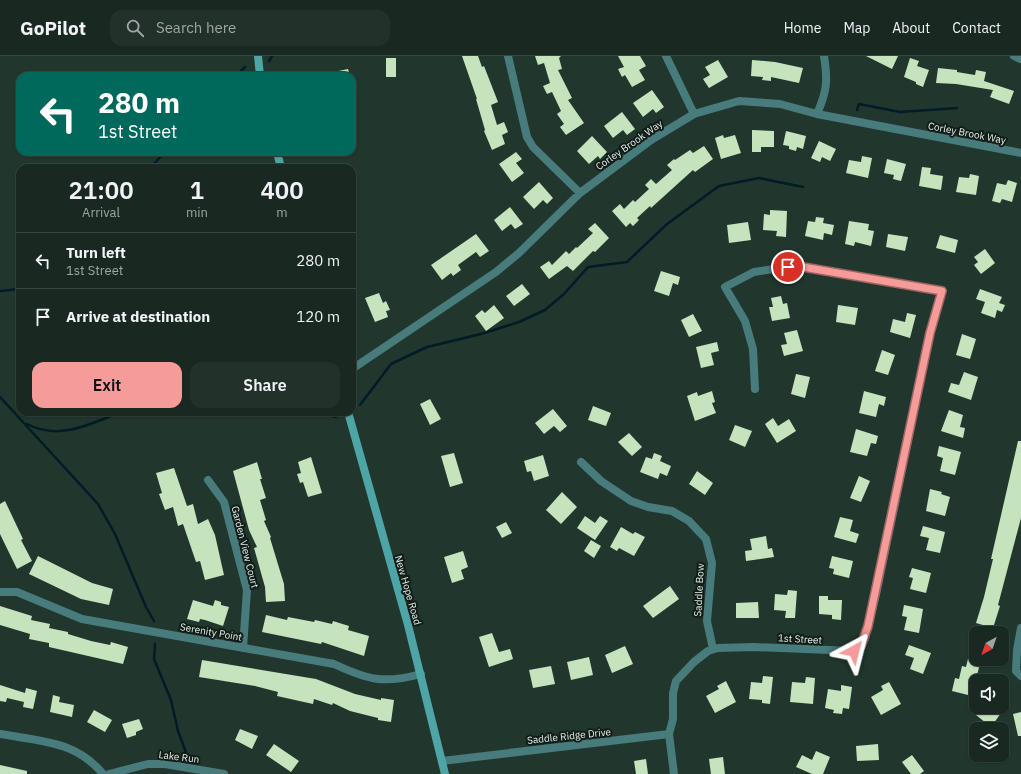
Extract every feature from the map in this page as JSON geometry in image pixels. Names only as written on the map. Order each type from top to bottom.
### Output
[{"type":"street","points":[[258,56],[260,72]]},
{"type":"street","points":[[508,56],[527,137],[533,147],[580,193]]},
{"type":"street","points":[[666,56],[694,114]]},
{"type":"street","points":[[817,114],[825,95],[827,81],[824,56]]},
{"type":"street","name":"Corley Brook Way","points":[[356,366],[496,272],[519,253],[580,193],[651,140],[694,114],[739,101],[780,104],[817,114],[1021,154]]},
{"type":"street","name":"1st Street","points":[[713,649],[754,647],[854,651],[861,646],[865,638],[877,590],[930,333],[942,291],[803,267],[788,267],[754,272],[725,287],[745,321],[753,349],[755,389]]},
{"type":"street","name":"New Hope Road","points":[[349,416],[421,674],[445,774]]},
{"type":"street","name":"Saddle Bow","points":[[581,462],[601,481],[631,500],[648,507],[672,511],[689,521],[706,539],[712,563],[707,621],[713,649]]},
{"type":"street","name":"Garden View Court","points":[[208,480],[224,502],[247,590],[243,648]]},
{"type":"street","name":"Serenity Point","points":[[0,592],[17,592],[82,619],[334,664],[370,678],[392,681],[421,674]]},
{"type":"street","points":[[1021,628],[1016,650],[1016,671],[1021,676]]},
{"type":"street","points":[[674,774],[669,734],[673,719],[676,682],[694,662],[713,649]]},
{"type":"street","points":[[0,734],[54,744],[79,752],[94,762],[103,774]]},
{"type":"street","name":"Saddle Ridge Drive","points":[[442,761],[669,734]]},
{"type":"street","name":"Lake Run","points":[[109,774],[148,764],[166,764],[224,774]]},
{"type":"building","points":[[462,56],[478,56],[482,67],[484,66],[498,102],[491,105],[497,125],[504,122],[508,132],[502,135],[505,144],[492,150],[484,131],[477,99]]},
{"type":"building","points":[[535,56],[561,56],[559,58],[562,69],[558,70],[572,98],[568,100],[584,123],[566,135],[560,127],[564,124],[557,114],[561,111],[552,92],[547,94],[543,86],[550,83],[544,63],[538,65]]},
{"type":"building","points":[[618,56],[640,56],[646,66],[639,70],[645,80],[632,87],[625,75],[622,77],[618,69],[624,67]]},
{"type":"building","points":[[866,56],[898,56],[892,69]]},
{"type":"building","points":[[386,58],[396,58],[396,77],[386,77]]},
{"type":"building","points":[[910,58],[919,61],[917,66],[929,70],[923,87],[904,77]]},
{"type":"building","points":[[718,60],[728,77],[709,88],[703,79],[710,75],[705,67]]},
{"type":"building","points":[[752,60],[775,62],[803,68],[799,83],[771,77],[771,81],[762,80],[763,77],[751,76]]},
{"type":"building","points":[[938,68],[957,70],[957,72],[975,75],[976,70],[986,72],[984,81],[1014,91],[1009,104],[990,97],[993,90],[956,84],[936,83]]},
{"type":"building","points":[[348,69],[349,72],[334,72]]},
{"type":"building","points":[[652,90],[664,107],[656,113],[653,109],[643,117],[633,103]]},
{"type":"building","points":[[622,112],[635,129],[627,135],[623,130],[613,138],[604,126]]},
{"type":"building","points":[[752,130],[774,131],[774,147],[761,147],[761,152],[752,152]]},
{"type":"building","points":[[786,131],[806,136],[803,149],[797,147],[796,151],[789,149],[789,146],[783,145]]},
{"type":"building","points":[[723,135],[724,138],[735,135],[741,153],[721,159],[715,138]]},
{"type":"building","points":[[592,136],[607,152],[600,159],[598,156],[589,164],[577,151]]},
{"type":"building","points":[[819,141],[836,149],[830,161],[822,157],[820,162],[811,158]]},
{"type":"building","points":[[704,146],[713,159],[695,172],[693,170],[651,208],[650,206],[637,218],[639,220],[633,226],[630,223],[626,227],[612,211],[620,204],[624,209],[633,200],[635,202],[649,189],[645,185],[651,179],[656,184],[672,170],[667,165],[674,159],[675,160],[690,150],[693,153]]},
{"type":"building","points":[[516,152],[522,159],[516,163],[524,173],[512,182],[499,164]]},
{"type":"building","points":[[862,156],[872,158],[868,178],[846,173],[849,160],[861,162]]},
{"type":"building","points":[[887,159],[906,164],[901,181],[893,179],[894,175],[884,173]]},
{"type":"building","points":[[922,167],[931,168],[930,174],[943,176],[941,190],[919,186]]},
{"type":"building","points":[[970,174],[979,176],[976,195],[956,192],[959,177],[969,178]]},
{"type":"building","points":[[1008,180],[1017,183],[1012,202],[1002,199],[1000,203],[992,201],[997,183],[1006,185]]},
{"type":"building","points":[[539,182],[553,198],[547,204],[543,200],[534,209],[523,197]]},
{"type":"building","points":[[510,207],[523,224],[515,229],[511,224],[502,231],[494,220]]},
{"type":"building","points":[[770,210],[787,211],[786,237],[776,236],[777,231],[763,230],[764,214],[770,215]]},
{"type":"building","points":[[816,217],[824,218],[823,223],[834,225],[832,235],[824,233],[823,240],[805,236],[808,221],[815,222]]},
{"type":"building","points":[[849,221],[869,224],[868,230],[874,231],[871,246],[855,242],[854,246],[845,244]]},
{"type":"building","points":[[748,222],[751,240],[729,243],[727,225]]},
{"type":"building","points":[[595,223],[609,238],[595,252],[593,251],[573,271],[567,266],[549,279],[540,267],[549,261],[552,265],[566,251],[569,254],[576,247],[577,248],[593,233],[588,229]]},
{"type":"building","points":[[476,234],[489,251],[480,257],[476,252],[458,265],[461,270],[453,276],[451,273],[442,280],[431,265]]},
{"type":"building","points":[[888,234],[908,237],[905,251],[886,247]]},
{"type":"building","points":[[940,235],[958,240],[955,253],[936,248]]},
{"type":"building","points":[[985,249],[995,263],[981,274],[974,265],[978,262],[974,257]]},
{"type":"building","points":[[661,271],[680,277],[678,285],[673,283],[669,296],[654,291]]},
{"type":"building","points":[[522,284],[530,294],[514,306],[506,296]]},
{"type":"building","points":[[980,289],[1002,297],[999,303],[1005,305],[1002,312],[997,310],[995,318],[981,313],[985,302],[976,299]]},
{"type":"building","points":[[379,293],[383,303],[386,301],[390,310],[386,311],[388,317],[375,322],[365,298]]},
{"type":"building","points":[[781,296],[783,304],[787,303],[790,318],[772,321],[769,307],[773,307],[771,298]]},
{"type":"building","points":[[494,305],[504,318],[486,331],[475,316],[482,310],[485,313]]},
{"type":"building","points":[[838,305],[858,308],[855,325],[836,322]]},
{"type":"building","points":[[907,313],[916,315],[910,338],[890,332],[893,319],[905,322]]},
{"type":"building","points":[[693,314],[702,331],[689,337],[681,320]]},
{"type":"building","points":[[797,330],[803,351],[784,356],[781,345],[787,344],[784,333]]},
{"type":"building","points":[[962,334],[976,339],[970,359],[956,355]]},
{"type":"building","points":[[717,342],[719,351],[711,353],[714,365],[701,368],[696,347]]},
{"type":"building","points":[[882,350],[895,355],[888,375],[875,371]]},
{"type":"building","points":[[964,372],[978,377],[971,400],[948,392],[951,383],[959,385]]},
{"type":"building","points":[[796,374],[810,377],[805,398],[791,394]]},
{"type":"building","points":[[712,391],[715,402],[712,403],[716,413],[695,421],[687,396],[697,392],[698,396]]},
{"type":"building","points":[[864,391],[886,397],[884,406],[879,404],[876,417],[859,413]]},
{"type":"building","points":[[430,399],[441,419],[430,425],[420,404]]},
{"type":"building","points":[[593,406],[611,413],[606,426],[588,420]]},
{"type":"building","points":[[553,409],[567,426],[560,432],[554,426],[544,434],[535,423]]},
{"type":"building","points":[[949,410],[963,415],[960,427],[965,428],[963,438],[941,431]]},
{"type":"building","points":[[773,418],[778,426],[789,419],[796,431],[777,443],[765,424]]},
{"type":"building","points":[[735,425],[752,431],[745,447],[729,440]]},
{"type":"building","points":[[856,429],[878,436],[876,444],[871,443],[867,456],[850,452]]},
{"type":"building","points":[[629,433],[642,447],[632,456],[618,442]]},
{"type":"building","points":[[1018,441],[1021,441],[1021,518],[998,605],[1000,606],[994,626],[986,626],[976,623],[993,559],[991,559]]},
{"type":"building","points":[[939,446],[961,452],[955,475],[940,471],[943,458],[937,456]]},
{"type":"building","points":[[454,453],[463,483],[450,487],[441,456]]},
{"type":"building","points":[[654,453],[662,456],[660,461],[671,466],[667,476],[660,473],[658,479],[640,472],[646,457],[652,459]]},
{"type":"building","points":[[543,455],[549,476],[534,481],[531,471],[527,472],[524,461]]},
{"type":"building","points":[[311,457],[322,493],[308,497],[303,482],[300,483],[297,474],[301,473],[298,462]]},
{"type":"building","points":[[257,462],[262,479],[260,479],[266,498],[260,500],[266,520],[264,521],[271,537],[270,538],[284,584],[285,601],[266,602],[265,587],[254,548],[257,547],[249,530],[233,471]]},
{"type":"building","points":[[174,468],[187,506],[193,504],[198,524],[208,519],[215,535],[224,575],[205,580],[200,561],[196,562],[183,524],[178,526],[173,507],[165,510],[159,494],[162,493],[156,473]]},
{"type":"building","points":[[697,471],[713,483],[705,495],[689,484]]},
{"type":"building","points":[[859,476],[870,481],[861,502],[850,498]]},
{"type":"building","points":[[930,489],[942,492],[941,494],[950,497],[945,516],[926,511]]},
{"type":"building","points":[[562,492],[577,507],[561,524],[546,510]]},
{"type":"building","points":[[5,501],[23,539],[21,540],[32,561],[17,569],[0,534],[0,504]]},
{"type":"building","points":[[585,516],[595,523],[600,516],[608,521],[595,540],[577,528]]},
{"type":"building","points":[[840,517],[853,520],[850,531],[859,534],[856,543],[834,537]]},
{"type":"building","points":[[506,522],[512,533],[502,538],[496,527]]},
{"type":"building","points":[[923,526],[945,532],[940,553],[926,550],[929,538],[920,536]]},
{"type":"building","points":[[621,527],[633,534],[635,532],[645,537],[634,556],[619,548],[617,551],[610,547]]},
{"type":"building","points":[[766,536],[768,549],[772,548],[774,557],[746,561],[745,551],[752,550],[750,539]]},
{"type":"building","points":[[591,540],[601,546],[594,558],[584,551]]},
{"type":"building","points":[[463,551],[468,567],[461,570],[464,579],[452,583],[444,557]]},
{"type":"building","points":[[38,556],[92,583],[113,589],[109,605],[81,599],[29,574]]},
{"type":"building","points":[[832,556],[853,561],[849,578],[833,574],[834,569],[829,568]]},
{"type":"building","points":[[912,568],[931,573],[926,593],[910,589],[913,578],[909,577]]},
{"type":"building","points":[[670,586],[679,599],[653,618],[643,606]]},
{"type":"building","points":[[788,590],[797,591],[795,618],[785,618],[786,611],[774,610],[775,594],[787,595]]},
{"type":"building","points":[[819,596],[828,596],[828,600],[842,600],[841,620],[832,619],[832,615],[819,614]]},
{"type":"building","points":[[193,600],[213,606],[215,600],[221,602],[221,605],[229,607],[223,626],[200,619],[199,622],[187,619]]},
{"type":"building","points":[[758,602],[759,618],[736,618],[736,603]]},
{"type":"building","points":[[904,605],[923,609],[919,633],[904,630],[907,617],[902,616]]},
{"type":"building","points":[[0,606],[32,616],[31,620],[50,624],[49,628],[68,632],[68,634],[91,641],[110,645],[111,642],[128,647],[123,664],[49,647],[49,643],[29,639],[30,634],[0,625]]},
{"type":"building","points":[[266,615],[287,620],[288,617],[314,622],[315,620],[332,624],[333,621],[349,626],[348,630],[369,636],[364,656],[322,642],[321,644],[262,632]]},
{"type":"building","points":[[492,633],[499,652],[510,649],[513,659],[489,667],[479,637]]},
{"type":"building","points":[[909,645],[931,653],[923,674],[910,669],[914,658],[905,655]]},
{"type":"building","points":[[625,646],[633,664],[612,673],[605,655]]},
{"type":"building","points":[[969,655],[969,666],[979,666],[977,674],[969,674],[969,695],[952,691],[955,678],[959,679],[962,666],[966,667]]},
{"type":"building","points":[[589,657],[593,675],[571,680],[567,662]]},
{"type":"building","points":[[202,660],[316,679],[355,694],[381,700],[381,698],[394,700],[391,722],[378,720],[378,718],[350,711],[333,703],[332,705],[314,699],[313,704],[277,696],[278,692],[255,686],[199,677]]},
{"type":"building","points":[[551,666],[555,684],[533,688],[529,670]]},
{"type":"building","points":[[763,676],[773,677],[770,704],[762,703],[762,700],[749,699],[751,682],[762,683]]},
{"type":"building","points":[[806,677],[815,678],[813,704],[790,702],[792,682],[805,683]]},
{"type":"building","points":[[726,681],[736,702],[715,713],[706,696],[719,689],[717,686]]},
{"type":"building","points":[[889,682],[901,704],[881,715],[871,697],[883,690],[881,686]]},
{"type":"building","points":[[0,685],[25,693],[26,688],[37,691],[33,709],[23,707],[24,702],[7,698],[6,702],[0,701]]},
{"type":"building","points":[[841,685],[852,687],[849,709],[843,708],[842,714],[833,713],[834,710],[825,708],[828,689],[841,691]]},
{"type":"building","points":[[53,695],[60,697],[59,702],[74,705],[72,717],[50,712]]},
{"type":"building","points":[[94,710],[112,720],[105,732],[87,722]]},
{"type":"building","points":[[1021,712],[1021,736],[1018,736],[1013,714]]},
{"type":"building","points":[[1000,714],[995,722],[985,722],[976,715]]},
{"type":"building","points":[[139,719],[143,729],[136,732],[136,735],[127,738],[122,724]]},
{"type":"building","points":[[240,729],[258,736],[252,749],[235,740]]},
{"type":"building","points":[[274,744],[299,761],[291,772],[266,755]]},
{"type":"building","points":[[878,744],[879,760],[857,761],[856,746]]},
{"type":"building","points":[[816,751],[830,757],[823,774],[812,774],[796,767],[802,755],[812,760]]},
{"type":"building","points":[[912,755],[924,771],[920,774],[911,774],[902,762]]},
{"type":"building","points":[[723,757],[725,774],[711,774],[709,759]]},
{"type":"building","points":[[646,759],[648,774],[636,774],[634,761]]},
{"type":"building","points":[[0,765],[27,771],[27,774],[0,774]]},
{"type":"waterway","points":[[269,61],[272,56]]},
{"type":"waterway","points":[[240,72],[245,67]]},
{"type":"waterway","points":[[857,110],[859,104],[900,112],[957,108]]},
{"type":"waterway","points":[[154,164],[161,156]]},
{"type":"waterway","points":[[360,405],[391,364],[427,347],[481,334],[519,322],[545,310],[564,294],[588,267],[627,262],[667,224],[719,186],[759,178],[803,187]]},
{"type":"waterway","points":[[0,291],[16,289]]},
{"type":"waterway","points":[[0,397],[16,414]]},
{"type":"waterway","points":[[17,416],[98,504],[115,534],[146,607],[154,621]]},
{"type":"waterway","points":[[27,424],[39,429],[63,431],[86,426],[111,416]]},
{"type":"waterway","points":[[155,644],[154,659],[171,700],[178,731],[188,758]]},
{"type":"route","points":[[788,267],[803,267],[942,291],[930,333],[877,590],[865,638],[861,646],[854,651]]}]
